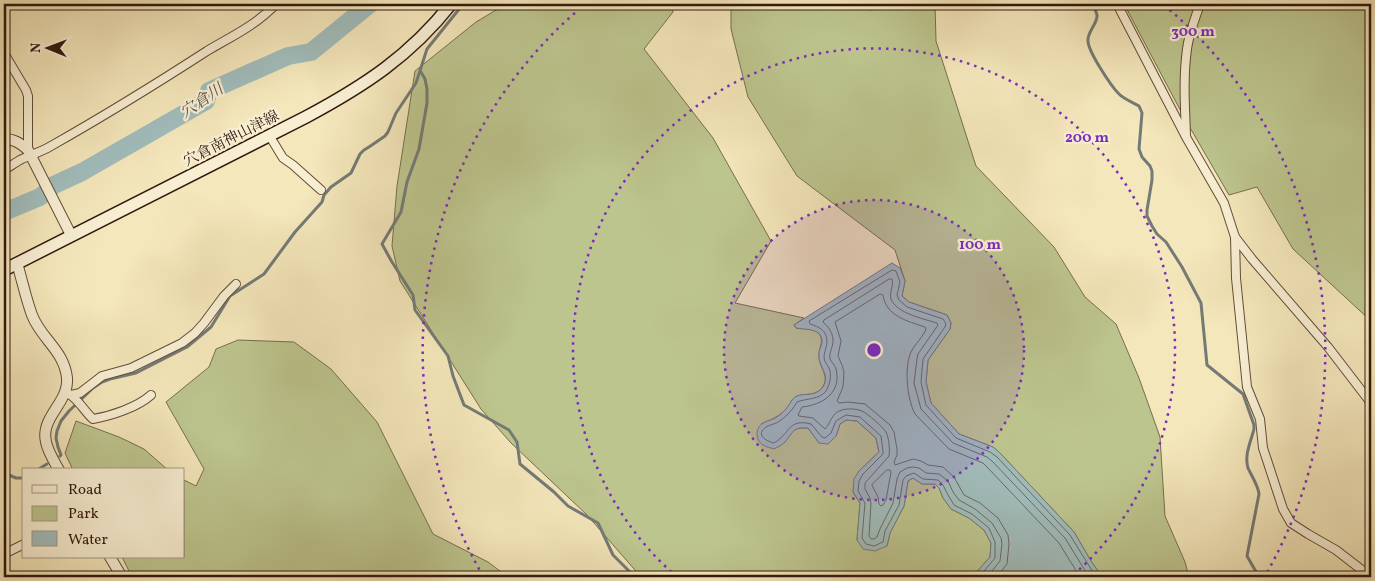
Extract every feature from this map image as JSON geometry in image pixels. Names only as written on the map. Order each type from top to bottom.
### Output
[{"type":"main road","name":"穴倉南神山津線","points":[[4,270],[69,231],[270,135],[340,98],[395,61],[436,22],[451,4]]},
{"type":"street","points":[[4,170],[30,155],[49,147],[209,50],[229,40],[263,16],[276,4]]},
{"type":"street","points":[[1118,4],[1186,137],[1224,204],[1235,237],[1236,278],[1247,387],[1260,419],[1263,448],[1283,509],[1291,523],[1336,550],[1371,577]]},
{"type":"street","points":[[1186,137],[1185,80],[1187,48],[1190,32],[1200,4]]},
{"type":"street","points":[[4,53],[28,96],[30,155]]},
{"type":"street","points":[[270,135],[283,158],[321,190]]},
{"type":"street","points":[[4,139],[21,144],[30,155],[69,231]]},
{"type":"street","points":[[1235,237],[1328,347],[1371,403]]},
{"type":"street","points":[[17,263],[32,316],[60,356],[65,367],[71,396],[93,419],[135,406],[151,395]]},
{"type":"street","points":[[58,468],[46,444],[45,430],[51,416],[61,401],[80,393],[102,376],[132,368],[182,342],[204,323],[224,296],[236,284]]},
{"type":"street","points":[[4,554],[22,545]]},
{"type":"street","points":[[111,558],[122,577]]},
{"type":"green space","points":[[506,4],[672,4],[673,12],[644,49],[713,138],[771,241],[735,303],[804,318],[794,325],[796,328],[814,330],[821,338],[819,359],[825,375],[822,388],[815,393],[797,396],[781,413],[761,424],[784,443],[796,429],[808,428],[819,443],[836,436],[840,424],[846,420],[857,421],[876,438],[879,452],[859,471],[853,492],[860,503],[857,540],[887,546],[890,533],[904,506],[908,481],[913,478],[922,484],[935,484],[951,509],[969,518],[984,530],[991,543],[990,557],[974,577],[641,577],[587,515],[511,443],[481,409],[400,281],[392,246],[397,186],[415,71],[476,22]]},
{"type":"green space","points":[[731,4],[857,4],[870,10],[904,4],[935,4],[936,41],[976,166],[1054,247],[1085,297],[1116,324],[1139,378],[1160,437],[1165,516],[1185,562],[1189,577],[1102,577],[1074,532],[1000,453],[993,447],[959,434],[931,403],[926,382],[928,360],[950,329],[951,323],[947,315],[909,302],[902,296],[905,281],[895,250],[797,176],[748,97],[731,29]]},
{"type":"green space","points":[[1124,4],[1371,4],[1371,321],[1293,249],[1257,187],[1229,195],[1185,119]]},
{"type":"green space","points":[[238,340],[294,342],[331,369],[377,422],[433,534],[488,562],[508,577],[132,577],[122,558],[185,558],[185,480],[196,486],[204,469],[166,402],[209,367],[216,349]]},
{"type":"green space","points":[[76,421],[119,437],[144,449],[166,468],[72,468],[65,453]]},
{"type":"water","points":[[892,263],[900,268],[905,281],[902,296],[909,302],[947,315],[951,323],[950,329],[928,360],[926,382],[931,403],[959,434],[993,447],[1000,453],[1074,532],[1102,577],[974,577],[990,557],[991,543],[984,530],[969,518],[951,509],[935,484],[922,484],[913,478],[908,481],[904,506],[890,533],[887,546],[875,551],[863,549],[857,540],[860,503],[853,492],[854,479],[859,471],[879,452],[876,438],[857,421],[846,420],[840,424],[836,436],[828,444],[819,443],[808,428],[797,429],[792,432],[784,443],[774,449],[760,443],[757,431],[760,425],[780,415],[795,397],[813,394],[823,387],[825,382],[825,374],[819,359],[822,338],[817,332],[796,328],[794,325]]},
{"type":"waterway","name":"穴倉川","points":[[4,212],[40,197],[54,185],[82,172],[206,101],[209,91],[288,56],[311,52],[370,4]]},
{"type":"waterway","points":[[60,456],[56,438],[61,421],[93,388],[110,379],[136,373],[187,347],[211,327],[230,296],[264,274],[295,232],[322,202],[324,195],[331,187],[351,173],[360,154],[364,150],[385,136],[396,113],[416,83],[427,49],[460,8],[468,4]]},
{"type":"waterway","points":[[1093,4],[1097,18],[1088,37],[1091,52],[1115,90],[1139,106],[1142,113],[1139,149],[1152,171],[1147,216],[1157,234],[1166,242],[1182,267],[1201,303],[1207,365],[1243,394],[1254,425],[1247,453],[1247,463],[1259,494],[1247,556],[1259,577]]},
{"type":"waterway","points":[[421,72],[427,89],[427,103],[419,149],[407,182],[401,212],[382,244],[413,295],[415,310],[448,356],[464,405],[509,430],[517,442],[520,464],[568,506],[598,523],[613,555],[632,574],[638,577]]},
{"type":"waterway","points":[[40,468],[47,464]]},
{"type":"waterway","points":[[4,473],[16,478],[22,478]]}]
